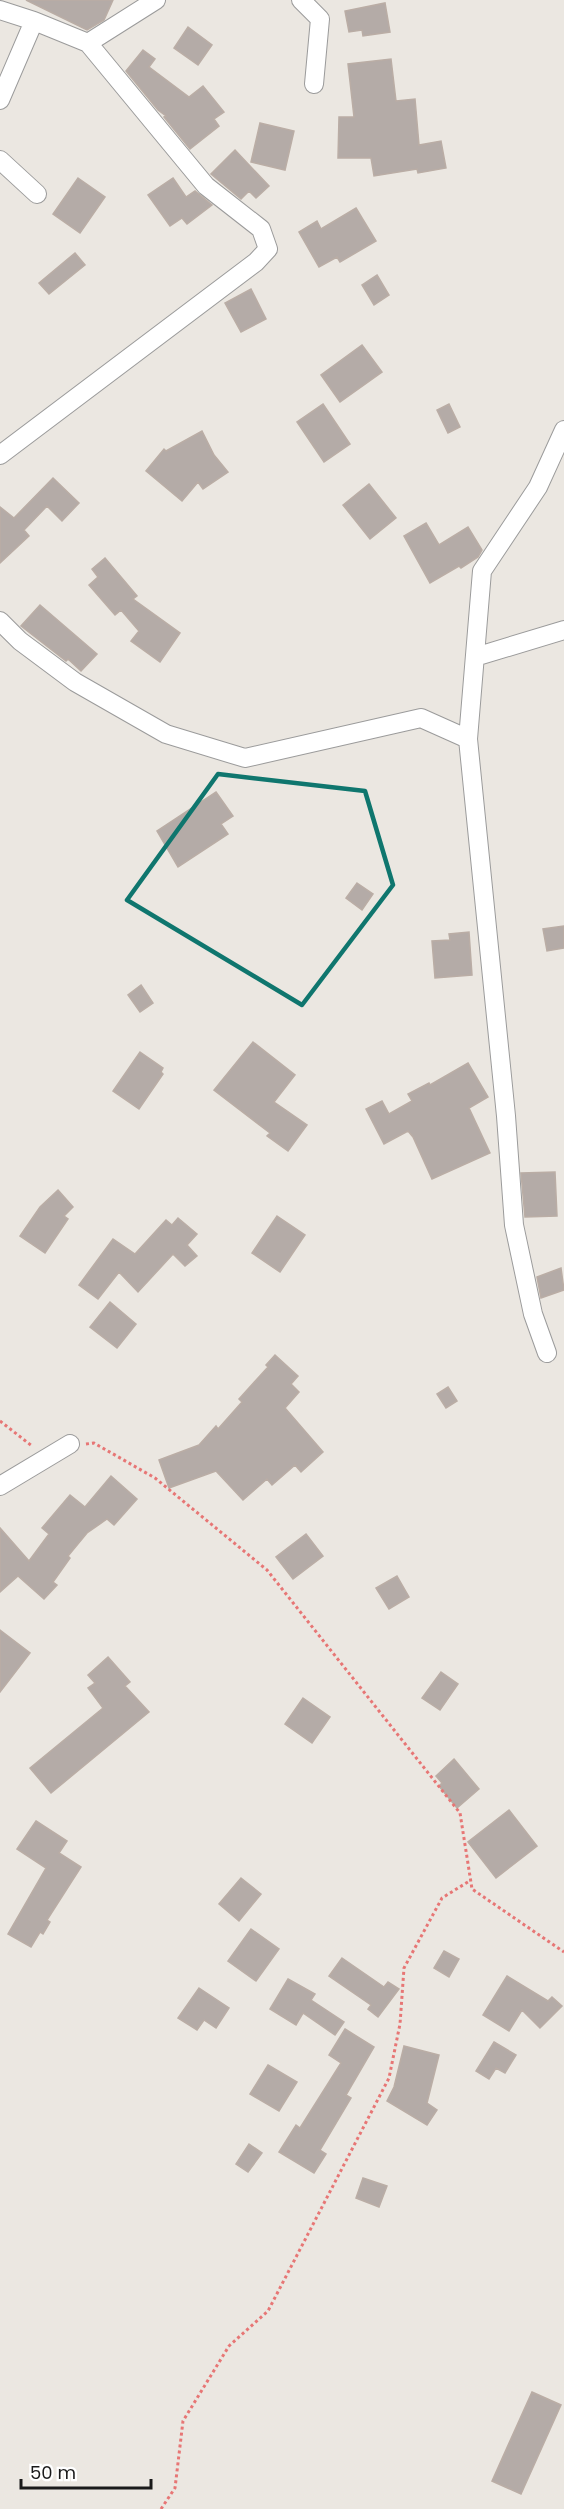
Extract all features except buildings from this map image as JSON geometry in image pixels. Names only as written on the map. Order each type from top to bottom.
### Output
[{"type":"street","points":[[88,43],[156,0]]},
{"type":"street","points":[[301,0],[320,19],[314,84]]},
{"type":"street","points":[[0,10],[88,43],[206,186],[261,229],[268,249],[256,262],[0,455]]},
{"type":"street","points":[[0,99],[34,21]]},
{"type":"street","points":[[0,160],[37,194]]},
{"type":"street","points":[[547,1353],[533,1314],[514,1225],[506,1116],[468,739],[482,571],[538,487],[564,430]]},
{"type":"street","points":[[0,621],[20,642],[75,682],[166,734],[245,758],[421,718],[468,739]]},
{"type":"street","points":[[474,657],[564,630]]},
{"type":"street","points":[[0,1486],[70,1444]]},
{"type":"path","points":[[0,1421],[31,1446],[41,1446]]},
{"type":"path","points":[[70,1444],[94,1443],[155,1478],[267,1570],[460,1813],[472,1889],[564,1952]]},
{"type":"path","points":[[161,2509],[175,2488],[183,2421],[229,2346],[268,2311],[389,2078],[400,2024],[404,1968],[442,1898],[471,1880]]},
{"type":"highlighted area","points":[[218,774],[365,791],[393,885],[302,1005],[127,900]]}]
